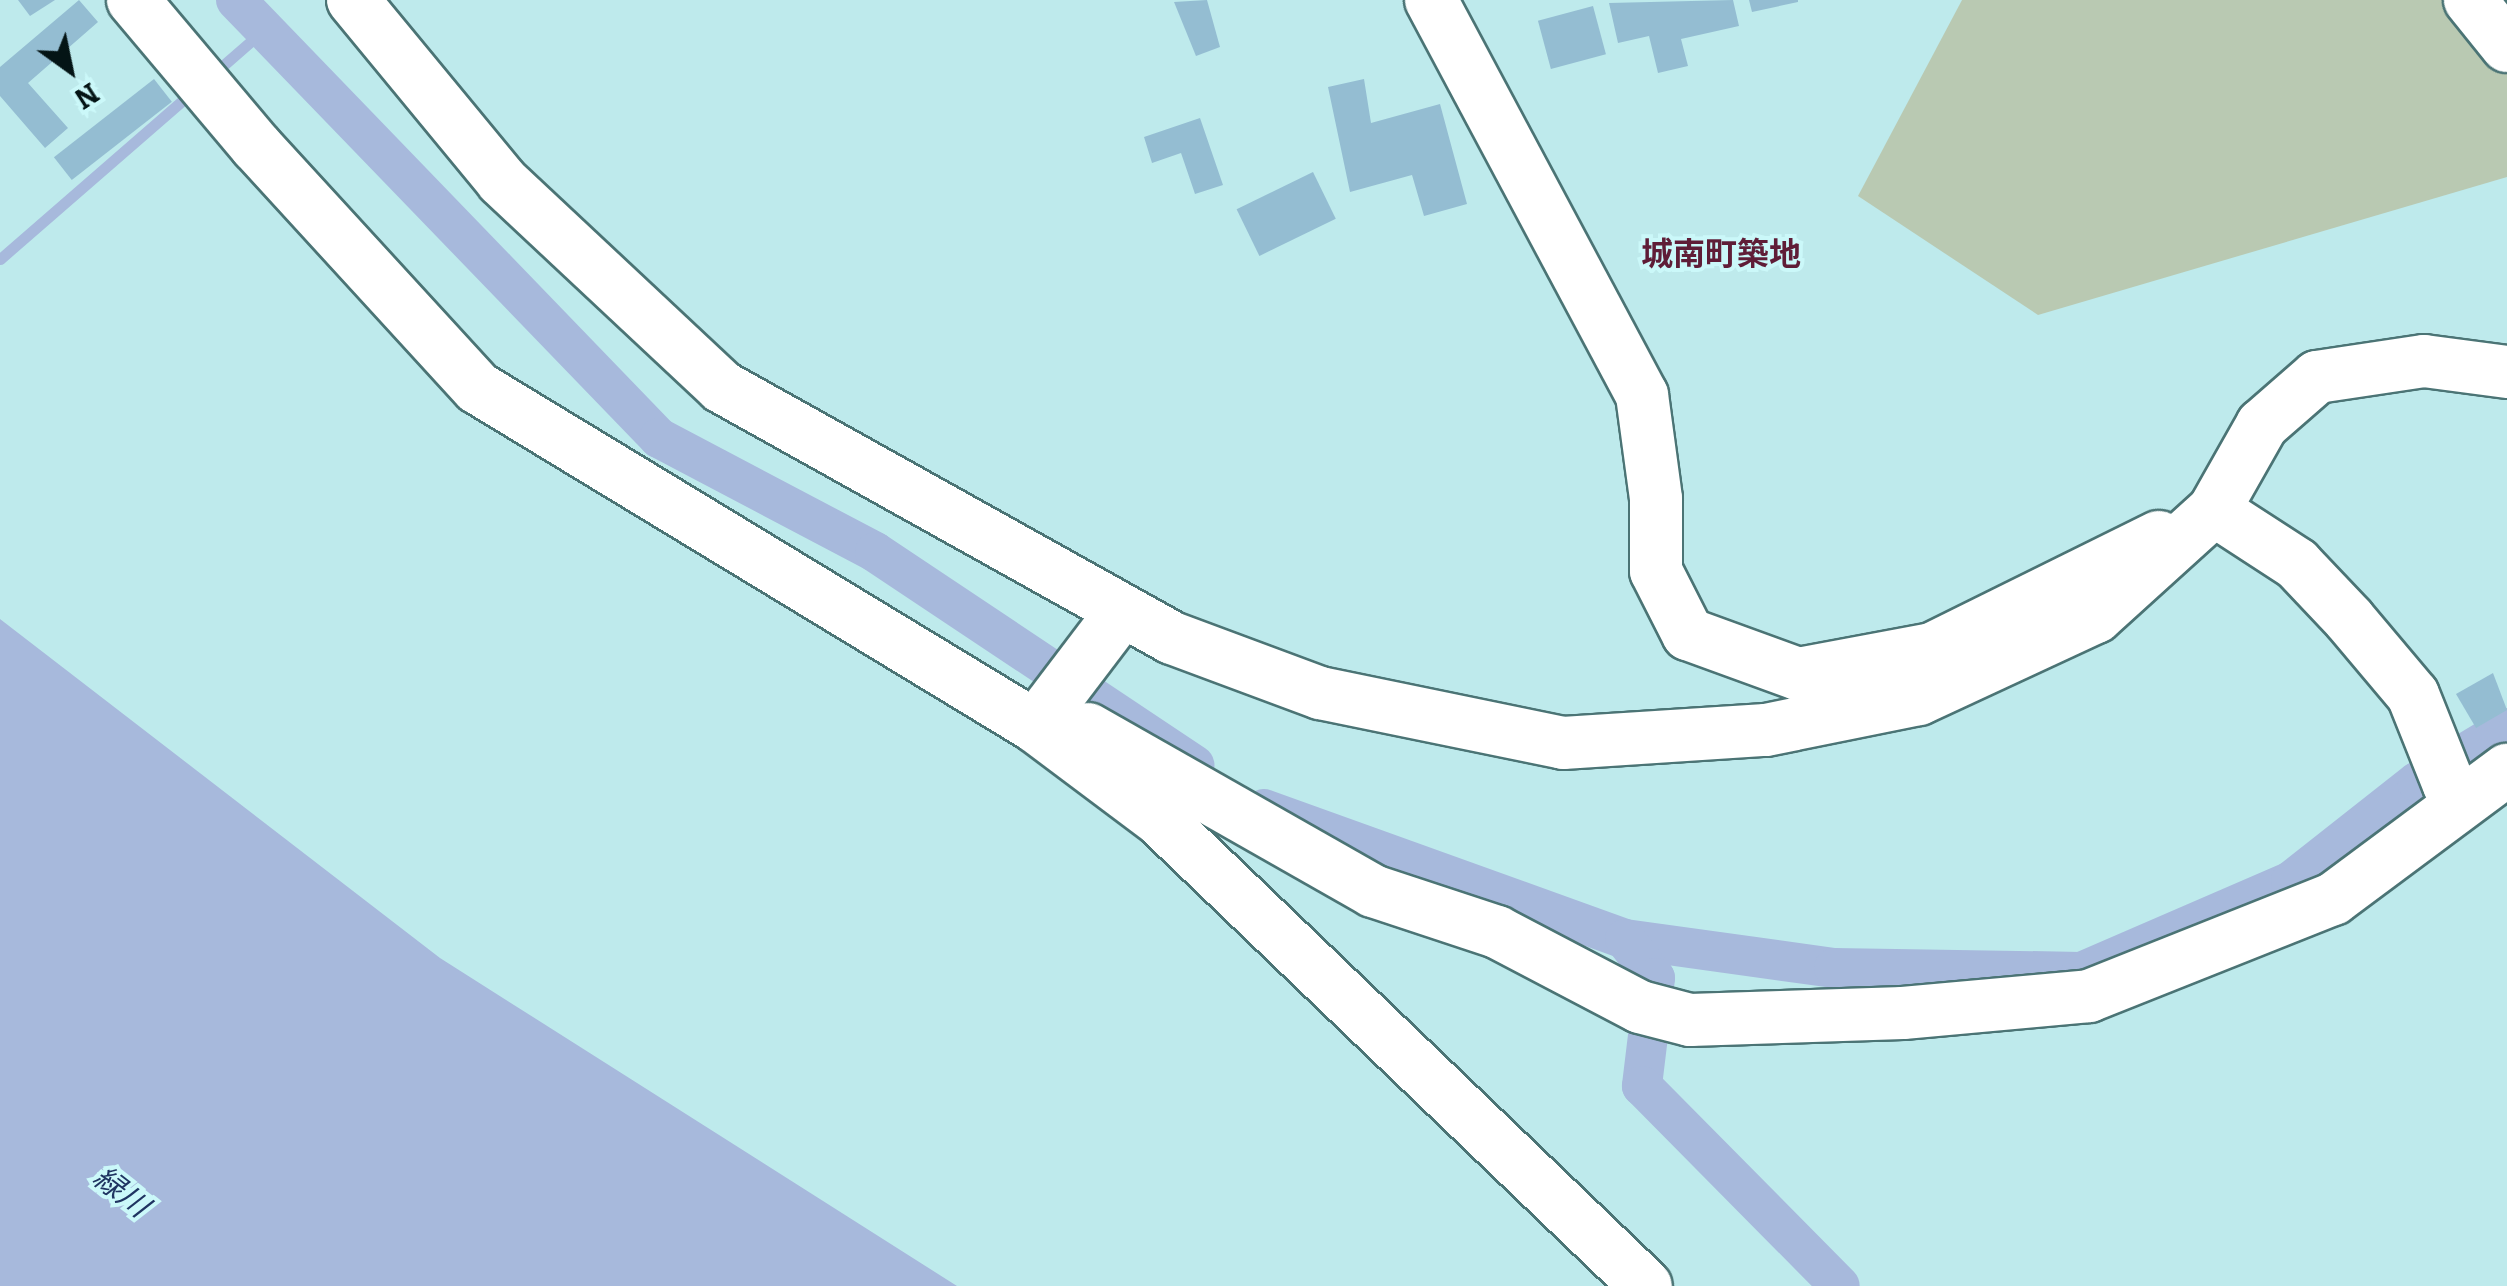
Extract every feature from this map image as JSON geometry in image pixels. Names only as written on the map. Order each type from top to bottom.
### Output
[{"type":"street","points":[[134,0],[256,146],[478,388],[1042,716],[1373,891],[1497,932],[1640,1008],[1690,1020],[1903,1013],[2089,996],[2333,899],[2486,782]]},
{"type":"street","points":[[353,0],[502,180],[722,387],[1120,614],[1320,693],[1564,742],[1766,730],[1919,699],[2096,617],[2214,510],[2262,426],[2317,376],[2424,361],[2507,372]]},
{"type":"street","points":[[1431,0],[1642,395],[1656,499],[1656,572],[1688,634],[1798,674],[1932,649],[2214,510]]},
{"type":"street","points":[[2470,0],[2507,46]]},
{"type":"street","points":[[2214,510],[2297,564],[2349,619],[2412,695],[2448,785],[2486,782]]},
{"type":"street","points":[[1042,716],[1120,614]]},
{"type":"street","points":[[1042,716],[1160,820],[1646,1286]]},
{"type":"green space","points":[[1962,0],[2507,0],[2507,177],[2038,315],[1858,196]]},
{"type":"water","name":"緑川","points":[[0,619],[440,958],[957,1286],[0,1286]]},
{"type":"building","points":[[18,0],[55,0],[30,16]]},
{"type":"building","points":[[79,0],[98,22],[28,83],[68,128],[45,148],[0,96],[0,67]]},
{"type":"building","points":[[1207,0],[1220,47],[1196,56],[1174,2]]},
{"type":"building","points":[[1733,0],[1739,26],[1681,39],[1688,66],[1658,73],[1649,36],[1618,43],[1609,3]]},
{"type":"building","points":[[1749,0],[1798,0],[1798,2],[1752,12]]},
{"type":"building","points":[[1593,6],[1606,54],[1551,69],[1538,21]]},
{"type":"building","points":[[154,79],[172,102],[72,180],[54,157]]},
{"type":"building","points":[[1364,79],[1371,123],[1440,104],[1467,204],[1424,216],[1412,175],[1350,192],[1328,87]]},
{"type":"building","points":[[1200,118],[1223,185],[1195,194],[1181,153],[1152,163],[1144,137]]},
{"type":"building","points":[[1313,172],[1336,219],[1259,256],[1237,209]]},
{"type":"building","points":[[2493,673],[2507,710],[2476,728],[2456,694]]},
{"type":"waterway","points":[[236,0],[659,438],[875,552],[1194,765]]},
{"type":"waterway","points":[[211,76],[265,29]]},
{"type":"waterway","points":[[0,259],[193,91]]},
{"type":"waterway","points":[[1264,809],[1625,939],[1834,968],[2081,972],[2291,881],[2417,782],[2507,728]]},
{"type":"waterway","points":[[1625,939],[1655,978],[1642,1086],[1840,1286]]},
{"type":"district","name":"城南町築地","points":[[1721,254]]}]
